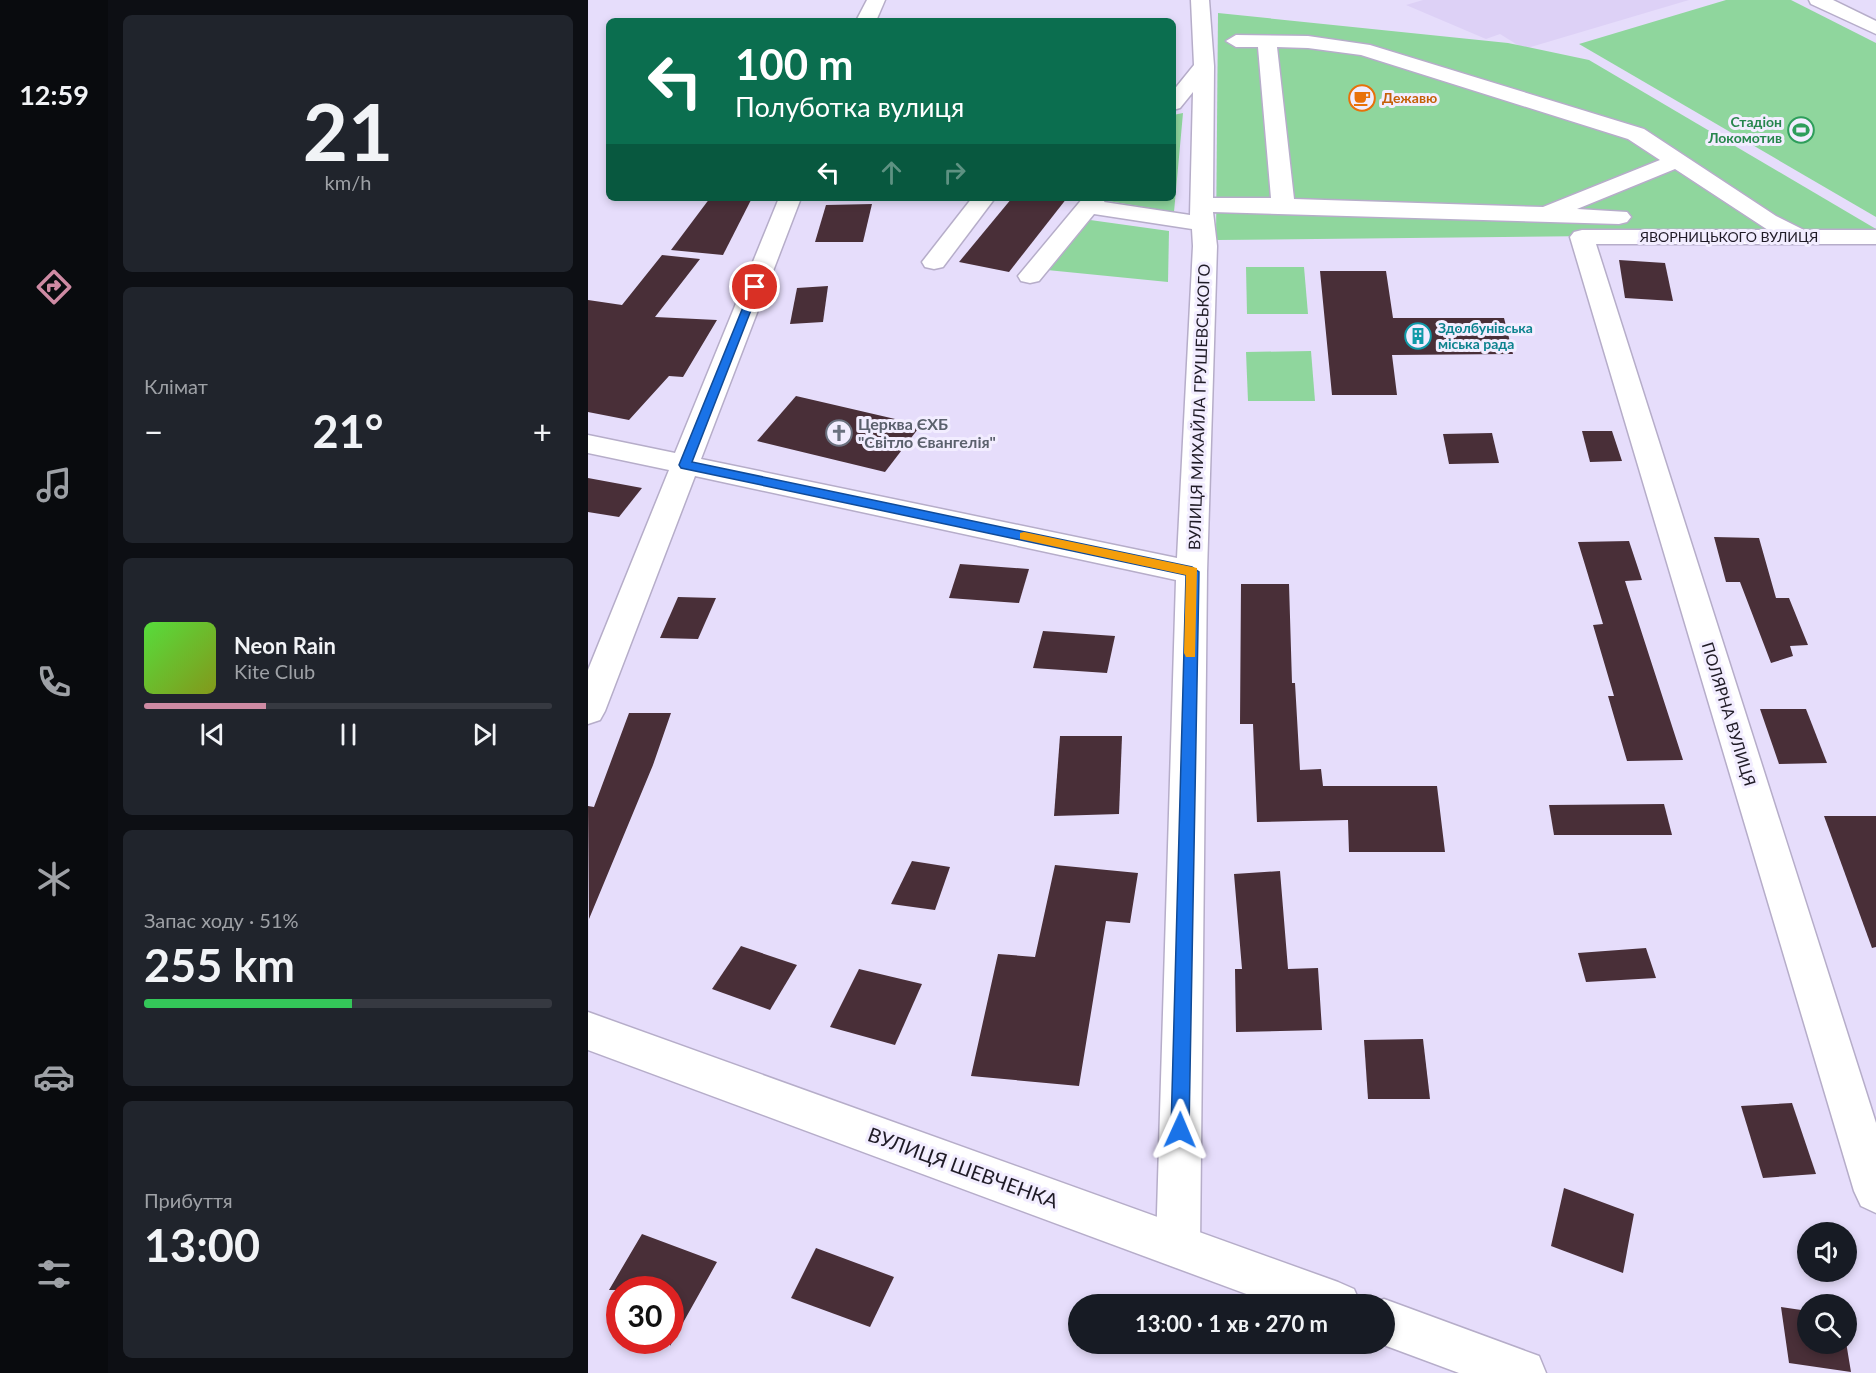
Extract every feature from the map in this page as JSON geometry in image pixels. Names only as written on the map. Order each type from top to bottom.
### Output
[{"type":"street","points":[[867,18],[876,0]]},
{"type":"street","name":"ВУЛИЦЯ МИХАЙЛА ГРУШЕВСЬКОГО","points":[[1178,1246],[1202,214],[1204,66],[1200,0]]},
{"type":"street","points":[[1818,0],[1876,28]]},
{"type":"street","points":[[1236,41],[1308,42],[1375,63],[1437,72],[1635,134],[1768,221],[1801,237]]},
{"type":"street","points":[[1267,42],[1283,205]]},
{"type":"street","points":[[1176,100],[1204,66]]},
{"type":"street","points":[[1406,82],[1416,82],[1437,72]]},
{"type":"street","points":[[1540,215],[1676,161]]},
{"type":"street","points":[[588,711],[789,201]]},
{"type":"street","points":[[934,261],[982,201]]},
{"type":"street","points":[[1030,276],[1091,202],[1202,214],[1283,205],[1768,221]]},
{"type":"street","name":"ЯВОРНИЦЬКОГО ВУЛИЦЯ","points":[[1582,237],[1876,237]]},
{"type":"street","name":"ПОЛЯРНА ВУЛИЦЯ","points":[[1582,237],[1876,1191]]},
{"type":"street","points":[[588,444],[1192,572]]},
{"type":"street","name":"ВУЛИЦЯ ШЕВЧЕНКА","points":[[588,1031],[1308,1294]]},
{"type":"street","points":[[1395,1326],[1522,1373]]},
{"type":"shaded area","points":[[1423,0],[1689,0],[1524,49],[1500,34],[1486,39],[1406,5]]},
{"type":"green space","name":"Стадіон Локомотив","points":[[1726,0],[1791,0],[1876,43],[1876,217],[1579,44]]},
{"type":"green space","points":[[1218,13],[1508,43],[1589,60],[1876,229],[1876,233],[1216,240]]},
{"type":"green space","points":[[1183,113],[1176,190],[1176,114]]},
{"type":"green space","points":[[1108,201],[1175,201],[1174,212]]},
{"type":"green space","points":[[1083,219],[1169,231],[1168,282],[1047,270]]},
{"type":"green space","points":[[1246,267],[1304,267],[1308,314],[1247,314]]},
{"type":"green space","points":[[1311,351],[1315,401],[1248,401],[1246,352]]},
{"type":"building","points":[[708,201],[750,201],[723,255],[671,250]]},
{"type":"building","points":[[1010,201],[1065,201],[1009,272],[959,262]]},
{"type":"building","points":[[872,204],[863,242],[815,242],[826,205]]},
{"type":"building","points":[[662,255],[700,259],[655,317],[717,320],[683,377],[669,376],[629,420],[588,412],[588,300],[622,305]]},
{"type":"building","points":[[1619,260],[1665,263],[1673,301],[1625,298]]},
{"type":"building","name":"Здолбунівська міська рада","points":[[1320,271],[1386,271],[1393,318],[1504,318],[1513,354],[1392,355],[1397,395],[1332,395]]},
{"type":"building","points":[[828,286],[823,322],[790,324],[797,288]]},
{"type":"building","name":"Церква ЄХБ \"Світло Євангелія\"","points":[[796,396],[921,425],[885,472],[757,441]]},
{"type":"building","points":[[1582,431],[1612,431],[1622,461],[1590,462]]},
{"type":"building","points":[[1492,433],[1499,463],[1449,464],[1443,434]]},
{"type":"building","points":[[588,478],[642,488],[619,517],[588,512]]},
{"type":"building","points":[[1714,537],[1759,538],[1776,598],[1789,598],[1808,645],[1790,646],[1793,656],[1771,663],[1740,582],[1726,582]]},
{"type":"building","points":[[1629,541],[1642,580],[1625,581],[1683,760],[1627,761],[1608,696],[1614,696],[1593,625],[1603,624],[1578,542]]},
{"type":"building","points":[[960,564],[1029,569],[1019,603],[949,598]]},
{"type":"building","points":[[1241,584],[1289,584],[1292,683],[1295,683],[1300,770],[1321,769],[1323,786],[1437,786],[1445,852],[1349,852],[1348,820],[1257,822],[1253,724],[1240,724]]},
{"type":"building","points":[[678,597],[716,598],[698,639],[660,638]]},
{"type":"building","points":[[1043,631],[1115,636],[1107,673],[1033,668]]},
{"type":"building","points":[[1760,709],[1806,709],[1827,763],[1779,764]]},
{"type":"building","points":[[629,713],[671,713],[653,765],[589,919],[588,806],[594,807]]},
{"type":"building","points":[[1060,736],[1122,736],[1119,814],[1054,816]]},
{"type":"building","points":[[1664,804],[1672,835],[1554,835],[1549,805]]},
{"type":"building","points":[[1824,816],[1876,816],[1876,947],[1872,948]]},
{"type":"building","points":[[912,861],[950,867],[935,910],[891,904]]},
{"type":"building","points":[[1055,865],[1138,873],[1130,923],[1106,921],[1079,1086],[971,1076],[998,954],[1035,957]]},
{"type":"building","points":[[1280,871],[1288,969],[1318,968],[1322,1030],[1236,1032],[1235,969],[1242,969],[1234,874]]},
{"type":"building","points":[[741,946],[797,965],[770,1010],[712,989]]},
{"type":"building","points":[[1646,948],[1656,978],[1586,982],[1578,953]]},
{"type":"building","points":[[859,969],[922,984],[895,1045],[830,1027]]},
{"type":"building","points":[[1423,1039],[1430,1099],[1368,1099],[1364,1040]]},
{"type":"building","points":[[1792,1103],[1816,1174],[1763,1178],[1741,1106]]},
{"type":"building","points":[[1564,1188],[1634,1214],[1623,1273],[1551,1246]]},
{"type":"building","points":[[642,1234],[717,1262],[684,1321],[684,1276],[617,1276]]},
{"type":"building","points":[[816,1248],[894,1277],[870,1327],[791,1298]]},
{"type":"building","points":[[1781,1307],[1797,1309],[1797,1354],[1848,1354],[1851,1372],[1789,1363]]},
{"type":"slow traffic","points":[[1024,536],[1192,572],[1191,653]]},
{"type":"place","name":"Дежавю","points":[[1362,98]]},
{"type":"place","name":"Стадіон Локомотив","points":[[1801,130]]},
{"type":"place","name":"Здолбунівська міська рада","points":[[1418,336]]},
{"type":"place","name":"Церква ЄХБ \"Світло Євангелія\"","points":[[839,433]]},
{"type":"route","points":[[755,287],[685,465],[1192,572],[1180,1130]]}]
